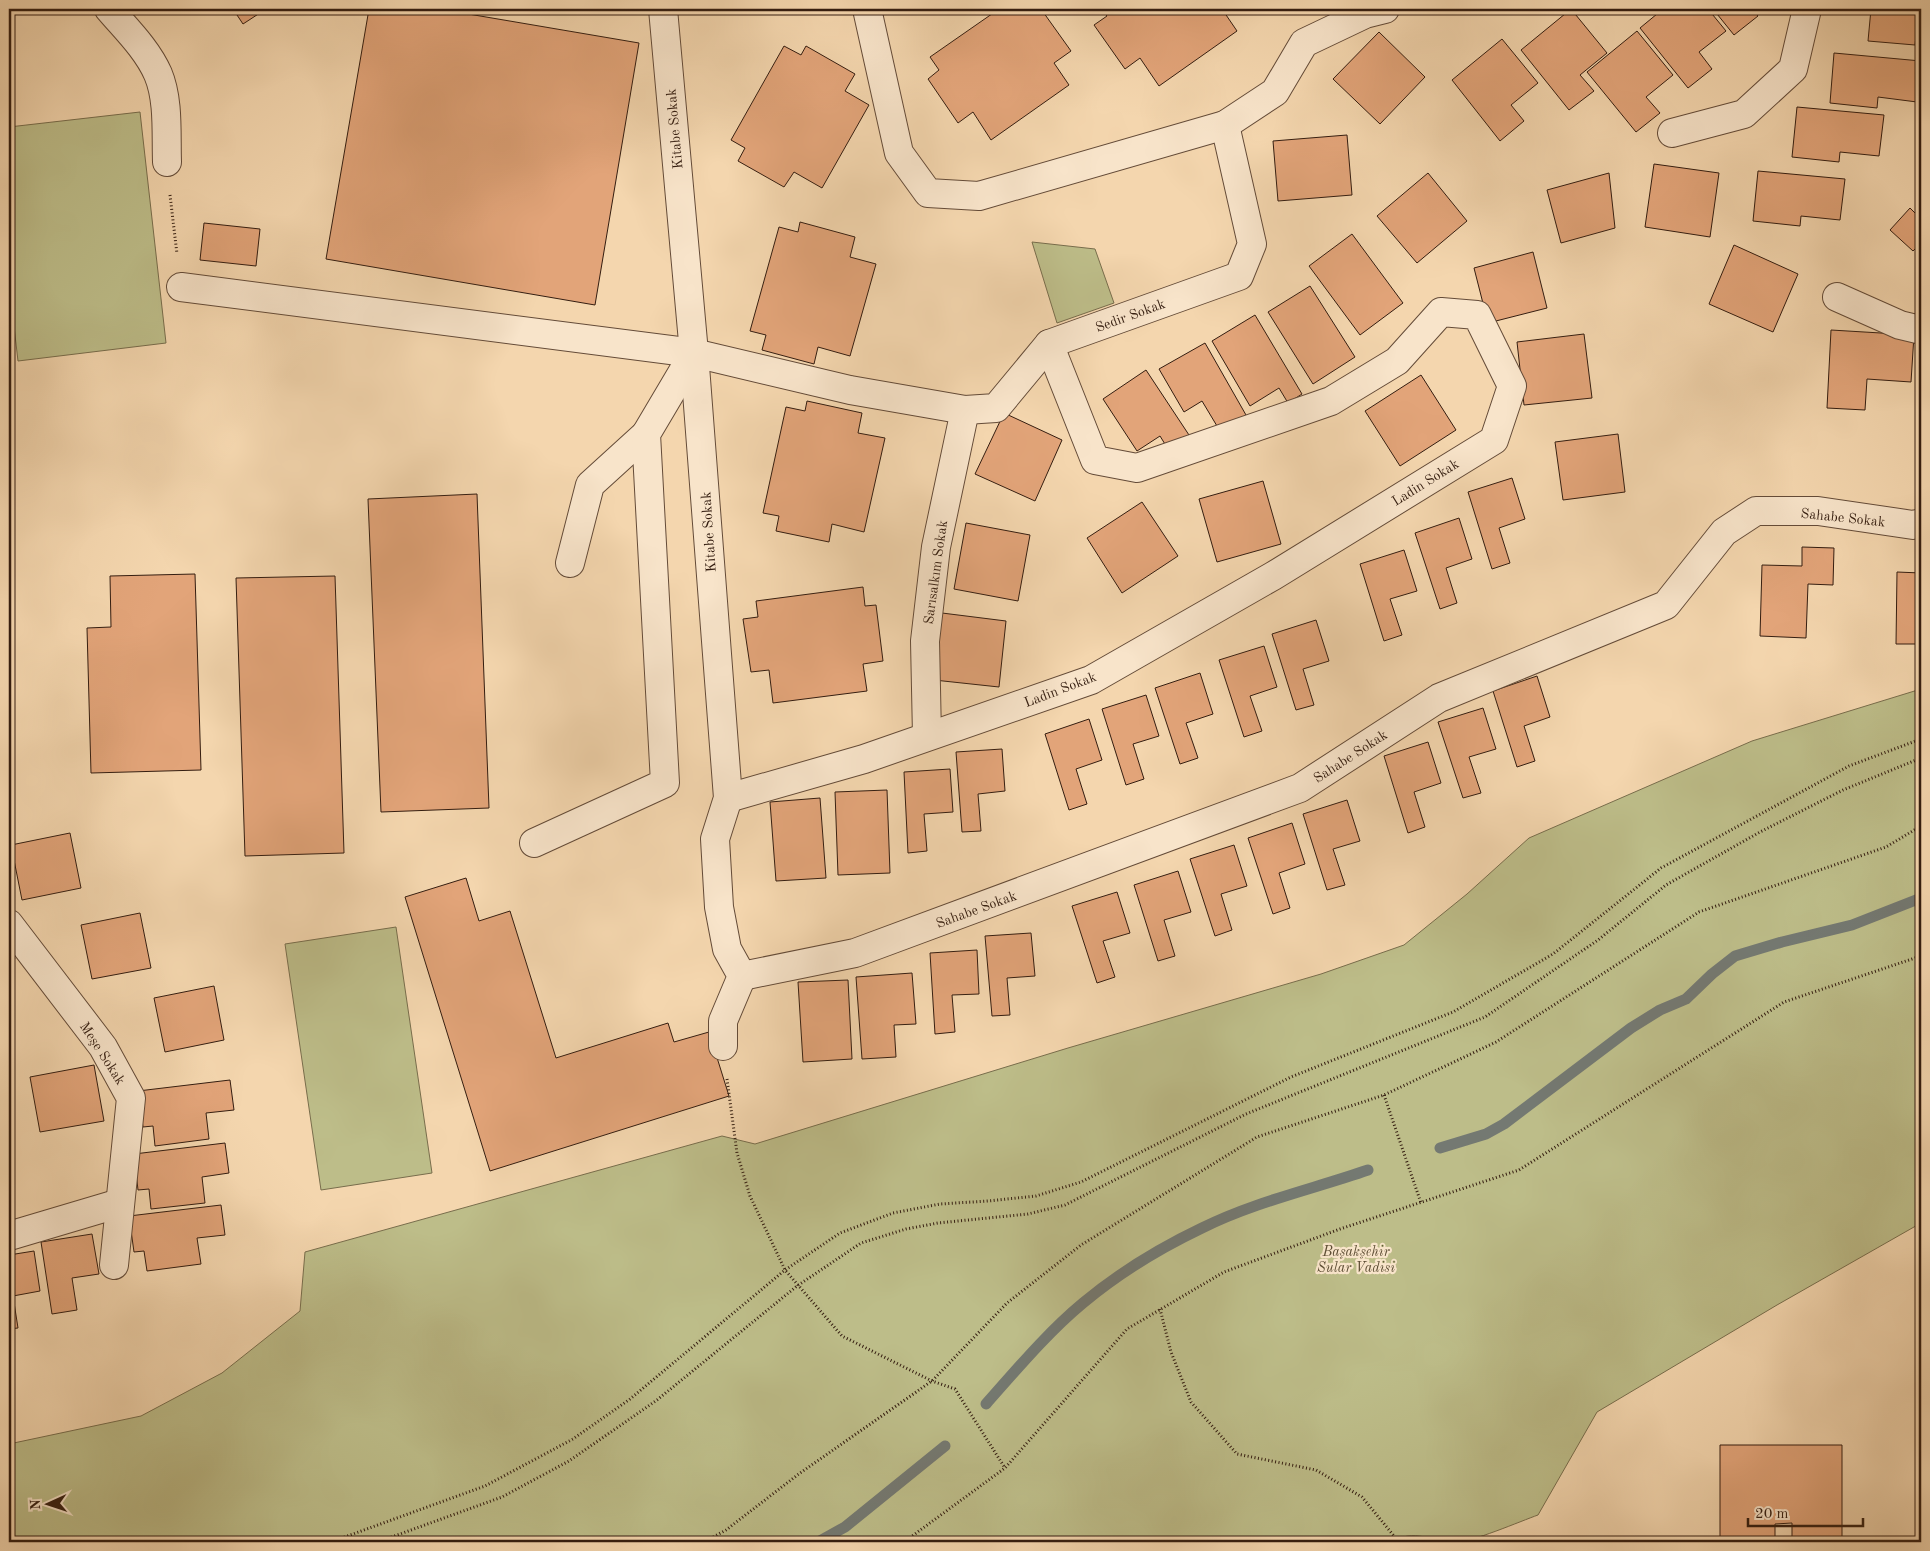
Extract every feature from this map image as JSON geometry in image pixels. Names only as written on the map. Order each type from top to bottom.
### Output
[{"type":"lane","points":[[109,9],[145,52],[158,75],[165,104],[167,162]]},
{"type":"lane","name":"Kitabe Sokak","points":[[663,9],[694,353],[728,798],[715,839],[719,907],[727,949],[742,976]]},
{"type":"lane","points":[[867,9],[899,153],[928,193],[979,196],[1226,125],[1275,92],[1304,43],[1365,14],[1386,9]]},
{"type":"lane","points":[[1672,133],[1744,114],[1793,69],[1807,9]]},
{"type":"lane","name":"Sedir Sokak","points":[[1049,344],[1238,276],[1252,244],[1226,125]]},
{"type":"lane","points":[[181,287],[694,353],[850,390],[965,410],[996,408],[1049,344]]},
{"type":"lane","points":[[1837,297],[1900,324],[1921,330]]},
{"type":"lane","name":"Ladin Sokak","points":[[728,798],[864,759],[1091,680],[1273,576],[1494,440],[1512,386],[1478,315],[1441,312],[1397,361],[1331,401],[1138,468],[1095,460],[1049,344]]},
{"type":"lane","points":[[570,563],[590,486],[646,434],[694,353]]},
{"type":"lane","name":"Sarısalkım Sokak","points":[[927,736],[925,641],[936,547],[965,410]]},
{"type":"lane","points":[[534,842],[665,783],[646,434]]},
{"type":"lane","name":"Sahabe Sokak","points":[[742,976],[855,953],[1300,788],[1439,698],[1666,605],[1724,532],[1756,511],[1818,512],[1913,525],[1921,523]]},
{"type":"lane","name":"Meşe Sokak","points":[[9,924],[103,1047],[131,1098],[114,1265]]},
{"type":"lane","points":[[723,1046],[723,1021],[742,976]]},
{"type":"lane","points":[[9,1236],[120,1203]]},
{"type":"path","points":[[167,162],[181,287]]},
{"type":"path","points":[[331,1542],[485,1486],[573,1439],[630,1399],[785,1270],[840,1233],[893,1213],[940,1204],[988,1202],[1036,1196],[1080,1182],[1291,1077],[1453,1012],[1553,954],[1660,868],[1849,766],[1921,739]]},
{"type":"path","points":[[378,1542],[502,1497],[569,1462],[657,1400],[797,1286],[861,1243],[897,1232],[938,1223],[1028,1214],[1065,1205],[1246,1114],[1485,1017],[1598,940],[1666,885],[1760,832],[1843,790],[1921,758]]},
{"type":"path","points":[[704,1542],[726,1530],[800,1473],[932,1381],[1007,1303],[1081,1245],[1257,1137],[1384,1095],[1496,1042],[1699,912],[1886,847],[1921,826]]},
{"type":"path","points":[[904,1542],[1005,1468],[1127,1329],[1224,1272],[1340,1229],[1519,1170],[1784,1002],[1921,956]]},
{"type":"path","points":[[723,1046],[737,1153],[750,1196],[785,1270],[842,1336],[932,1381],[955,1389],[1005,1468]]},
{"type":"path","points":[[1384,1095],[1421,1203]]},
{"type":"path","points":[[1160,1309],[1171,1352],[1191,1402],[1237,1454],[1316,1470],[1362,1497],[1399,1542]]},
{"type":"green space","points":[[140,112],[166,343],[18,361],[9,283],[9,127]]},
{"type":"green space","points":[[1032,242],[1095,249],[1114,303],[1057,323]]},
{"type":"green space","name":"Başakşehir Sular Vadisi","points":[[1921,689],[1921,1223],[1777,1305],[1597,1412],[1538,1515],[1484,1535],[1456,1542],[1408,1536],[1395,1542],[9,1542],[9,1444],[141,1416],[222,1373],[300,1311],[305,1252],[722,1136],[755,1144],[1068,1048],[1321,974],[1404,945],[1467,894],[1529,838],[1752,741]]},
{"type":"green space","points":[[396,927],[432,1173],[321,1190],[285,944]]},
{"type":"building","points":[[233,9],[266,9],[243,24]]},
{"type":"building","points":[[369,9],[439,9],[639,43],[595,305],[326,259]]},
{"type":"building","points":[[999,9],[1028,9],[1029,11],[1041,9],[1071,51],[1054,63],[1069,85],[991,140],[973,112],[958,123],[928,79],[939,70],[930,57]]},
{"type":"building","points":[[1101,9],[1222,9],[1237,31],[1159,86],[1140,58],[1125,69],[1094,25],[1107,16]]},
{"type":"building","points":[[1571,9],[1607,53],[1580,75],[1594,91],[1569,110],[1521,50]]},
{"type":"building","points":[[1663,9],[1708,9],[1726,31],[1699,52],[1712,69],[1688,88],[1640,28]]},
{"type":"building","points":[[1713,9],[1752,9],[1758,16],[1734,35]]},
{"type":"building","points":[[1871,9],[1921,9],[1921,36],[1916,36],[1915,45],[1868,41]]},
{"type":"building","points":[[1637,31],[1673,75],[1646,97],[1660,113],[1636,132],[1587,72]]},
{"type":"building","points":[[1379,32],[1425,77],[1380,124],[1333,79]]},
{"type":"building","points":[[1502,39],[1538,83],[1511,105],[1524,121],[1500,141],[1452,80]]},
{"type":"building","points":[[784,46],[801,55],[806,46],[855,74],[845,91],[869,105],[822,188],[794,172],[784,187],[738,161],[745,148],[731,140]]},
{"type":"building","points":[[1834,53],[1921,61],[1917,102],[1878,97],[1877,108],[1830,103]]},
{"type":"building","points":[[1797,107],[1884,115],[1879,156],[1840,152],[1839,162],[1792,157]]},
{"type":"building","points":[[1347,135],[1352,195],[1278,201],[1273,141]]},
{"type":"building","points":[[1654,164],[1719,173],[1710,237],[1645,227]]},
{"type":"building","points":[[1758,171],[1845,179],[1840,220],[1801,216],[1800,226],[1753,221]]},
{"type":"building","points":[[1428,173],[1467,221],[1417,263],[1377,216]]},
{"type":"building","points":[[1609,173],[1615,228],[1561,243],[1547,190]]},
{"type":"building","points":[[1910,208],[1920,218],[1921,216],[1921,243],[1913,251],[1890,230]]},
{"type":"building","points":[[800,222],[855,237],[850,257],[876,264],[850,356],[818,347],[814,364],[762,350],[766,335],[750,331],[779,227],[798,232]]},
{"type":"building","points":[[204,223],[260,229],[256,266],[200,260]]},
{"type":"building","points":[[1352,234],[1403,303],[1360,335],[1309,266]]},
{"type":"building","points":[[1734,245],[1798,274],[1773,332],[1709,304]]},
{"type":"building","points":[[1533,252],[1547,308],[1488,323],[1474,268]]},
{"type":"building","points":[[1310,286],[1355,357],[1313,384],[1268,312]]},
{"type":"building","points":[[1255,315],[1302,394],[1288,403],[1279,388],[1250,406],[1212,341]]},
{"type":"building","points":[[1831,330],[1914,335],[1911,382],[1867,379],[1865,410],[1827,408]]},
{"type":"building","points":[[1584,334],[1592,398],[1524,405],[1517,342]]},
{"type":"building","points":[[1205,343],[1246,415],[1220,431],[1202,401],[1184,412],[1159,369]]},
{"type":"building","points":[[1146,370],[1189,435],[1168,449],[1160,436],[1137,451],[1103,399]]},
{"type":"building","points":[[1421,375],[1456,430],[1400,466],[1365,411]]},
{"type":"building","points":[[807,401],[862,413],[858,433],[885,438],[864,532],[832,524],[829,542],[776,531],[779,516],[763,513],[786,407],[805,411]]},
{"type":"building","points":[[1004,413],[1062,440],[1035,501],[975,474]]},
{"type":"building","points":[[1618,434],[1625,492],[1563,500],[1555,442]]},
{"type":"building","points":[[1512,478],[1525,519],[1499,528],[1510,563],[1492,569],[1468,492]]},
{"type":"building","points":[[1263,481],[1281,544],[1217,562],[1199,499]]},
{"type":"building","points":[[477,494],[489,808],[381,812],[368,499]]},
{"type":"building","points":[[1142,502],[1178,556],[1122,593],[1087,538]]},
{"type":"building","points":[[1459,518],[1472,559],[1446,568],[1457,603],[1440,609],[1415,533]]},
{"type":"building","points":[[966,523],[1030,535],[1018,601],[954,589]]},
{"type":"building","points":[[1802,547],[1834,548],[1833,585],[1808,584],[1806,638],[1760,636],[1762,565],[1802,566]]},
{"type":"building","points":[[1404,550],[1417,591],[1390,599],[1402,635],[1384,641],[1360,564]]},
{"type":"building","points":[[1897,572],[1921,573],[1921,644],[1896,644]]},
{"type":"building","points":[[195,574],[201,770],[91,773],[87,628],[111,627],[110,576]]},
{"type":"building","points":[[335,576],[344,853],[245,856],[236,578]]},
{"type":"building","points":[[863,587],[865,606],[876,605],[883,661],[863,664],[867,691],[773,703],[769,670],[751,672],[743,619],[758,617],[756,601]]},
{"type":"building","points":[[942,613],[1006,621],[999,687],[934,680]]},
{"type":"building","points":[[1316,620],[1329,661],[1303,669],[1314,705],[1296,710],[1272,634]]},
{"type":"building","points":[[1264,646],[1277,687],[1250,696],[1262,731],[1244,737],[1219,660]]},
{"type":"building","points":[[1200,673],[1213,714],[1186,723],[1198,758],[1180,764],[1155,688]]},
{"type":"building","points":[[1537,676],[1550,717],[1524,726],[1535,761],[1517,767],[1493,691]]},
{"type":"building","points":[[1146,695],[1159,736],[1133,744],[1144,779],[1126,785],[1102,709]]},
{"type":"building","points":[[1483,708],[1496,749],[1469,757],[1481,793],[1463,798],[1438,722]]},
{"type":"building","points":[[1089,719],[1102,760],[1076,769],[1087,804],[1069,810],[1045,734]]},
{"type":"building","points":[[1428,742],[1441,783],[1414,792],[1425,827],[1408,833],[1384,756]]},
{"type":"building","points":[[1002,749],[1005,791],[978,794],[981,831],[962,832],[956,752]]},
{"type":"building","points":[[950,769],[953,812],[924,814],[927,851],[908,853],[904,772]]},
{"type":"building","points":[[887,790],[890,873],[838,875],[835,792]]},
{"type":"building","points":[[820,798],[826,878],[776,881],[770,802]]},
{"type":"building","points":[[1347,800],[1360,841],[1333,849],[1345,885],[1327,890],[1303,814]]},
{"type":"building","points":[[1292,823],[1305,864],[1279,873],[1290,908],[1273,914],[1248,838]]},
{"type":"building","points":[[70,833],[81,888],[22,900],[11,845]]},
{"type":"building","points":[[1234,845],[1247,886],[1221,894],[1232,930],[1215,936],[1190,859]]},
{"type":"building","points":[[1178,871],[1191,912],[1164,920],[1175,956],[1158,961],[1134,885]]},
{"type":"building","points":[[466,878],[479,921],[510,911],[556,1058],[668,1023],[674,1042],[709,1032],[729,1096],[490,1171],[405,897]]},
{"type":"building","points":[[1117,892],[1130,933],[1103,941],[1115,977],[1097,983],[1072,906]]},
{"type":"building","points":[[140,913],[151,968],[92,979],[81,925]]},
{"type":"building","points":[[1031,933],[1035,976],[1007,978],[1010,1015],[992,1016],[985,936]]},
{"type":"building","points":[[9,950],[15,959],[9,963]]},
{"type":"building","points":[[977,950],[979,994],[952,995],[955,1032],[935,1034],[930,953]]},
{"type":"building","points":[[912,973],[916,1024],[894,1025],[896,1057],[862,1059],[856,977]]},
{"type":"building","points":[[848,980],[852,1059],[803,1062],[798,982]]},
{"type":"building","points":[[214,986],[224,1040],[165,1052],[154,998]]},
{"type":"building","points":[[94,1065],[104,1121],[40,1132],[30,1077]]},
{"type":"building","points":[[230,1080],[234,1110],[206,1113],[209,1139],[155,1146],[153,1126],[143,1127],[138,1091]]},
{"type":"building","points":[[225,1143],[229,1173],[202,1177],[205,1203],[151,1209],[149,1189],[138,1190],[134,1154]]},
{"type":"building","points":[[221,1205],[225,1235],[197,1238],[201,1264],[147,1271],[144,1251],[134,1252],[129,1216]]},
{"type":"building","points":[[92,1234],[99,1274],[72,1278],[77,1310],[52,1314],[41,1242]]},
{"type":"building","points":[[34,1251],[40,1291],[13,1296],[18,1328],[9,1329],[9,1255]]},
{"type":"building","points":[[1720,1445],[1842,1445],[1842,1542],[1792,1542],[1792,1523],[1775,1524],[1775,1542],[1720,1542]]},
{"type":"waterway","points":[[1440,1148],[1486,1134],[1504,1124],[1631,1028],[1660,1010],[1686,999],[1712,974],[1735,956],[1852,925],[1921,898]]},
{"type":"waterway","points":[[986,1404],[1033,1351],[1070,1314],[1111,1281],[1140,1262],[1186,1236],[1222,1219],[1263,1203],[1368,1170]]},
{"type":"waterway","points":[[818,1542],[845,1527],[945,1446]]}]
